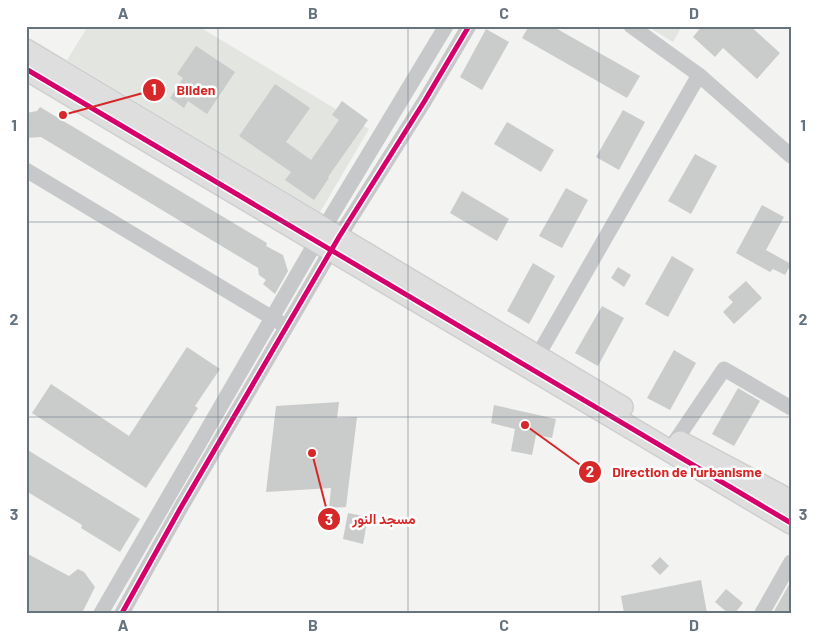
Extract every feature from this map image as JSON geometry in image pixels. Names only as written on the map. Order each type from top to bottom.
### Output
[{"type":"street","points":[[122,613],[180,509],[287,327],[327,240],[446,26]]},
{"type":"street","points":[[102,613],[272,318],[424,102],[469,26]]},
{"type":"street","points":[[631,26],[699,75],[791,156]]},
{"type":"street","points":[[26,50],[327,240],[791,523]]},
{"type":"street","points":[[26,69],[327,240],[538,355],[676,440],[791,501]]},
{"type":"street","points":[[538,355],[699,75]]},
{"type":"street","points":[[26,170],[287,327]]},
{"type":"street","points":[[676,440],[724,369],[791,408]]},
{"type":"street","points":[[166,501],[180,509]]},
{"type":"street","points":[[762,613],[791,562]]},
{"type":"shaded area","points":[[88,26],[198,26],[369,129],[320,212],[67,60]]},
{"type":"shaded area","points":[[647,26],[682,26],[673,42]]},
{"type":"building","points":[[529,26],[552,26],[640,76],[627,98],[522,38]]},
{"type":"building","points":[[702,26],[750,26],[780,53],[757,79],[723,48],[715,57],[693,37]]},
{"type":"building","points":[[486,29],[509,42],[482,90],[460,77]]},
{"type":"building","points":[[196,46],[235,72],[207,114],[188,101],[184,108],[170,98],[183,78],[177,74]]},
{"type":"building","points":[[275,84],[310,108],[286,142],[311,160],[339,120],[332,115],[342,101],[368,120],[314,200],[285,180],[291,172],[239,136]]},
{"type":"building","points":[[40,107],[267,243],[266,246],[283,255],[288,271],[275,294],[263,284],[266,280],[259,275],[258,268],[41,137],[26,138],[26,113],[37,111]]},
{"type":"building","points":[[623,110],[645,122],[619,170],[596,157]]},
{"type":"building","points":[[507,122],[554,150],[541,172],[494,144]]},
{"type":"building","points":[[695,154],[717,166],[691,214],[668,201]]},
{"type":"building","points":[[566,188],[588,200],[562,248],[539,236]]},
{"type":"building","points":[[462,191],[509,219],[497,241],[450,213]]},
{"type":"building","points":[[762,205],[784,217],[766,250],[791,264],[785,275],[773,269],[770,272],[736,253]]},
{"type":"building","points":[[672,256],[694,269],[668,317],[645,304]]},
{"type":"building","points":[[533,263],[555,276],[529,324],[507,311]]},
{"type":"building","points":[[618,267],[631,275],[624,287],[611,278]]},
{"type":"building","points":[[746,281],[762,298],[734,324],[723,312],[733,302],[728,297]]},
{"type":"building","points":[[602,306],[624,318],[598,366],[575,353]]},
{"type":"building","points":[[187,347],[220,369],[195,406],[198,408],[146,488],[32,413],[51,384],[129,436]]},
{"type":"building","points":[[674,350],[696,363],[670,410],[647,398]]},
{"type":"building","points":[[738,388],[760,401],[734,446],[712,434]]},
{"type":"building","points":[[339,402],[337,418],[357,417],[346,507],[329,508],[331,488],[266,492],[276,406]]},
{"type":"building","points":[[494,405],[556,419],[552,438],[536,435],[532,455],[511,451],[515,429],[491,423]]},
{"type":"building","points":[[26,449],[140,519],[120,552],[81,528],[82,525],[26,491]]},
{"type":"building","points":[[348,513],[368,517],[363,544],[343,539]]},
{"type":"building","points":[[26,553],[69,576],[78,569],[84,572],[95,587],[82,613],[26,613]]},
{"type":"building","points":[[660,557],[669,566],[660,575],[651,566]]},
{"type":"building","points":[[701,580],[707,613],[624,613],[621,596]]},
{"type":"building","points":[[791,581],[791,613],[773,613]]},
{"type":"building","points":[[726,589],[743,603],[735,613],[728,613],[715,602]]},
{"type":"cycle path","points":[[122,613],[180,509],[339,237],[424,102],[469,26]]},
{"type":"cycle path","points":[[26,69],[791,523]]},
{"type":"place","name":"Bliden","points":[[63,115]]},
{"type":"place","name":"Direction de l'urbanisme","points":[[525,425]]},
{"type":"place","name":"مسجد النور","points":[[312,453]]}]
